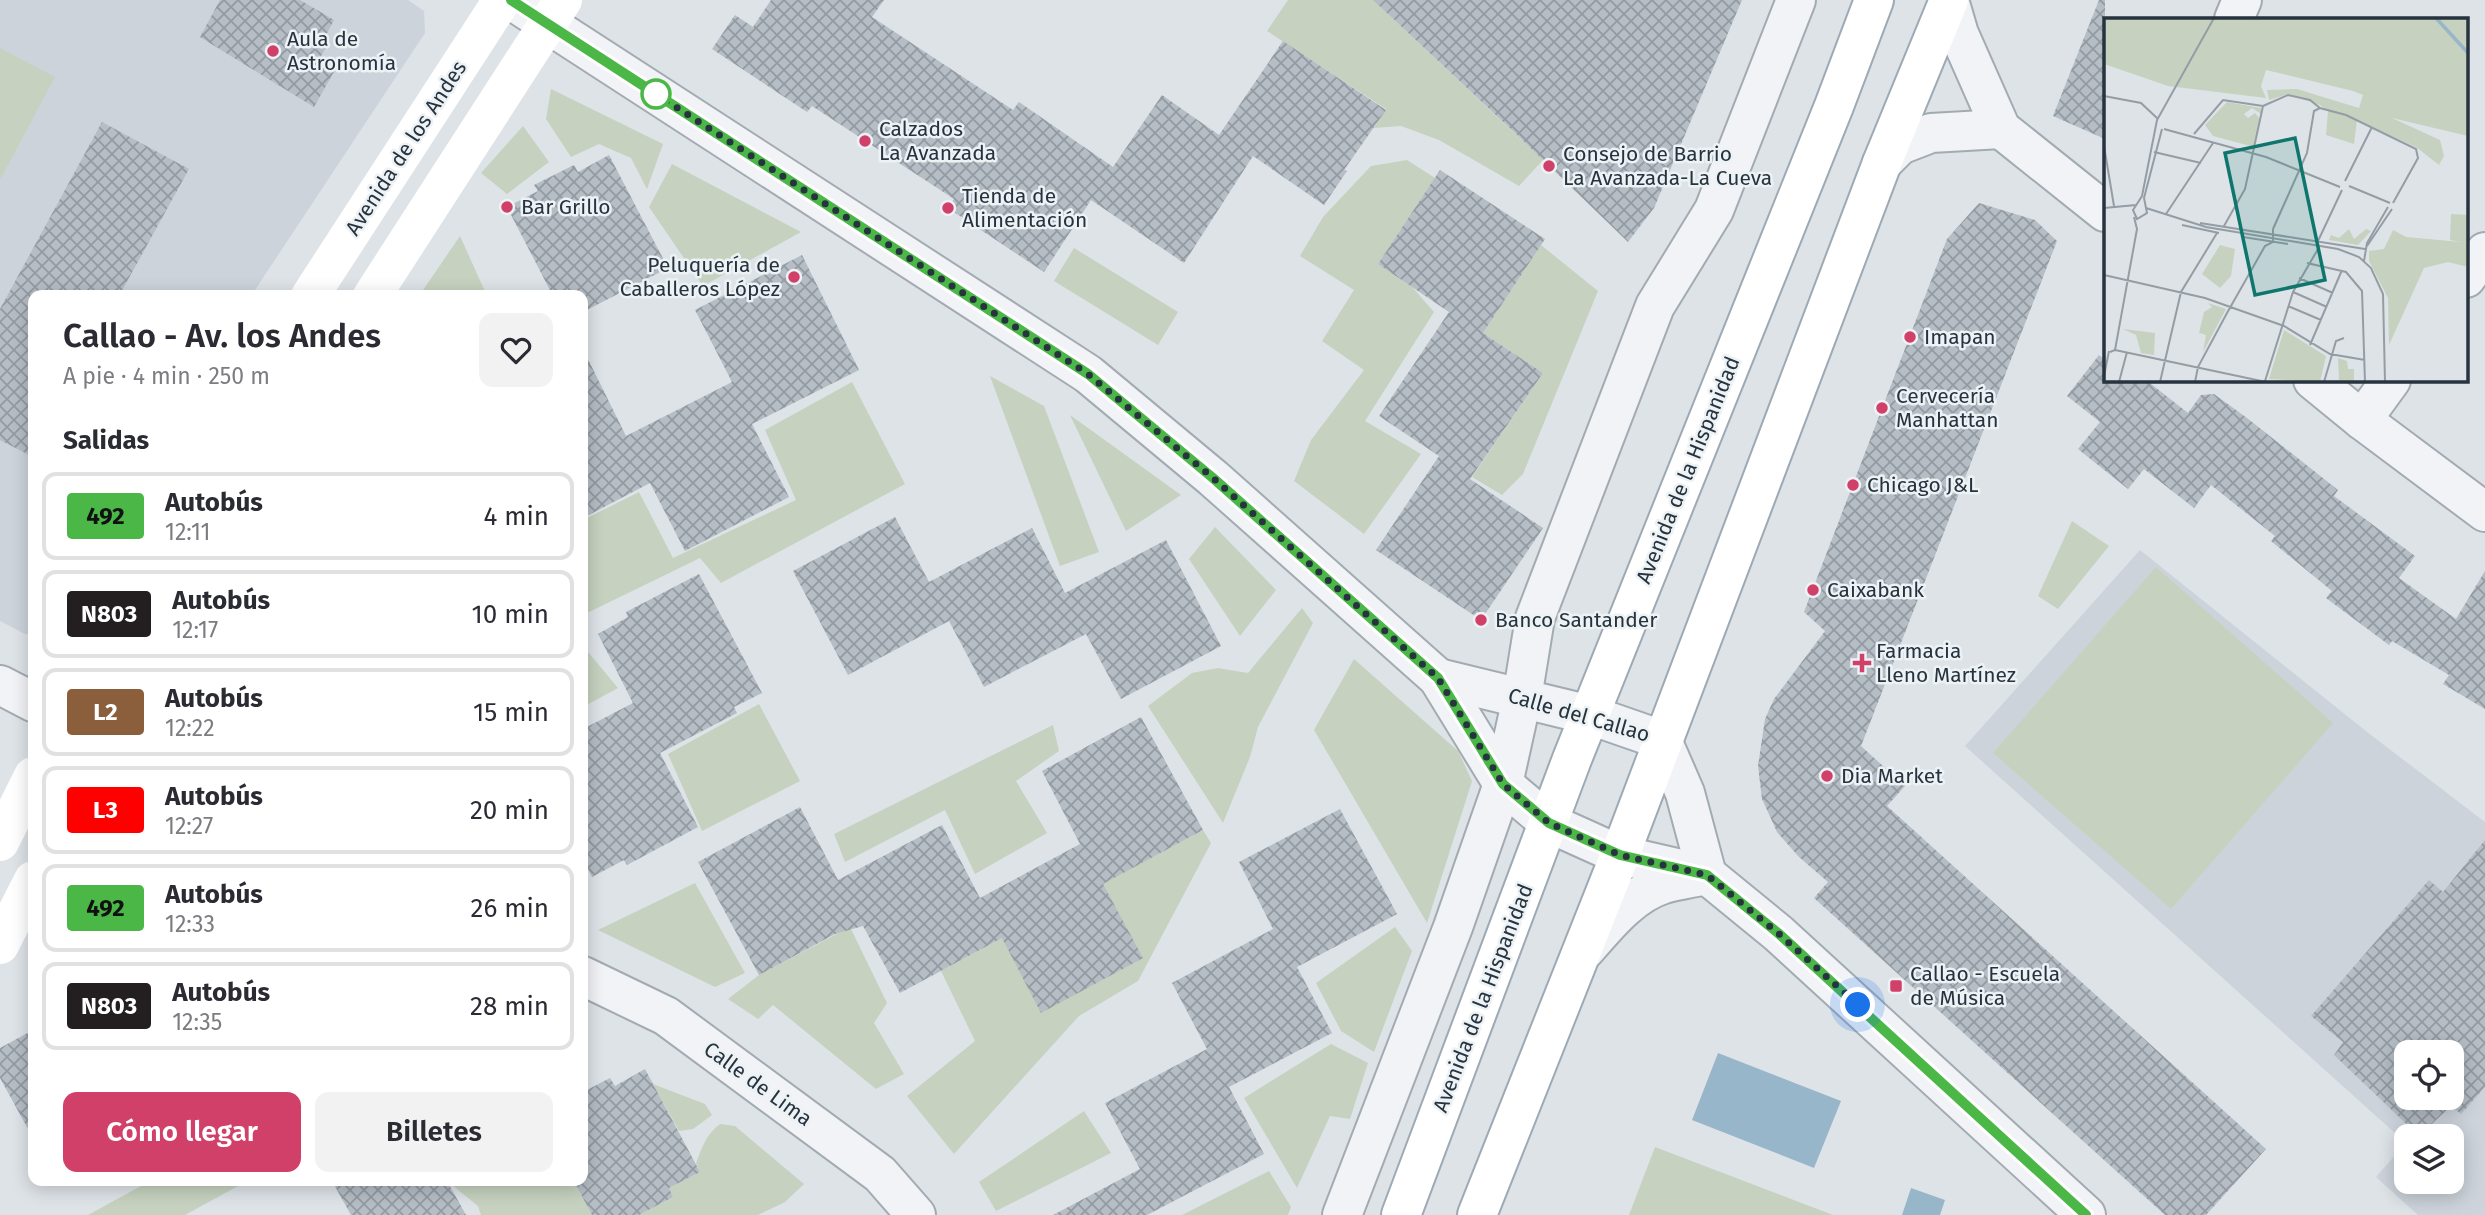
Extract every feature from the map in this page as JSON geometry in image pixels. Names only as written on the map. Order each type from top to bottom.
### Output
[{"type":"main road","name":"Avenida de los Andes","points":[[314,290],[502,0]]},
{"type":"main road","name":"Avenida de la Hispanidad","points":[[1401,1215],[1590,715],[1874,0]]},
{"type":"main road","points":[[1477,1215],[1620,855],[1881,163],[1949,0]]},
{"type":"main road","points":[[376,290],[555,12]]},
{"type":"main road","points":[[0,842],[28,786]]},
{"type":"main road","points":[[0,945],[28,890]]},
{"type":"street","name":"Calle del Callao","points":[[511,0],[555,12],[1088,374],[1213,478],[1438,678],[1503,784],[1549,823],[1620,855],[1707,875],[1778,933],[2086,1215]]},
{"type":"street","points":[[1342,1215],[1453,927],[1503,784],[1522,698],[1535,618],[1655,306],[1714,210],[1796,0]]},
{"type":"street","points":[[1949,0],[1959,34],[2001,129],[2104,211]]},
{"type":"street","points":[[2234,18],[2242,0]]},
{"type":"street","points":[[1881,163],[1900,145],[1931,133],[2001,129]]},
{"type":"street","points":[[2468,275],[2485,251]]},
{"type":"street","points":[[2315,382],[2362,421],[2485,512]]},
{"type":"street","points":[[2362,421],[2390,382]]},
{"type":"street","name":"Calle del Callao","points":[[1438,678],[1590,715],[1662,740],[1685,793],[1707,875]]},
{"type":"street","points":[[0,685],[28,699]]},
{"type":"street","points":[[1579,957],[1618,913],[1646,893],[1662,884],[1707,875]]},
{"type":"street","name":"Calle de Lima","points":[[588,978],[666,1016],[880,1174],[916,1215]]},
{"type":"shaded area","points":[[0,0],[408,0],[424,11],[425,33],[255,290],[28,290],[28,634],[0,621]]},
{"type":"shaded area","points":[[2140,550],[2367,732],[2485,822],[2485,1215],[2418,1215],[2395,1194],[2464,1194],[2464,1124],[2394,1124],[2394,1132],[1965,746]]},
{"type":"shaded area","points":[[2394,1157],[2394,1193],[2376,1177]]},
{"type":"green space","points":[[1288,0],[1373,0],[1543,160],[1519,186],[1439,140],[1401,126],[1374,128],[1386,109],[1267,31]]},
{"type":"green space","points":[[0,48],[55,77],[0,180]]},
{"type":"green space","points":[[551,89],[663,144],[647,189],[631,158],[599,144],[571,157],[546,119]]},
{"type":"green space","points":[[523,126],[549,162],[507,194],[481,173]]},
{"type":"green space","points":[[1407,160],[1435,178],[1378,264],[1412,287],[1434,312],[1365,421],[1421,454],[1364,534],[1294,481],[1311,440],[1364,370],[1322,341],[1354,290],[1300,256],[1323,217],[1371,166]]},
{"type":"green space","points":[[672,164],[801,232],[703,286],[649,207]]},
{"type":"green space","points":[[460,236],[484,290],[423,290]]},
{"type":"green space","points":[[1541,245],[1598,291],[1523,474],[1502,495],[1472,477],[1543,373],[1483,333]]},
{"type":"green space","points":[[1074,248],[1178,312],[1158,345],[1054,281]]},
{"type":"green space","points":[[990,376],[1044,406],[1099,552],[1060,566]]},
{"type":"green space","points":[[852,382],[905,484],[721,583],[700,558],[588,613],[588,518],[639,492],[673,558],[796,500],[765,430]]},
{"type":"green space","points":[[1070,415],[1181,495],[1126,531]]},
{"type":"green space","points":[[2072,521],[2109,546],[2058,609],[2038,596]]},
{"type":"green space","points":[[1215,527],[1276,590],[1240,636],[1189,559]]},
{"type":"green space","points":[[2156,567],[2333,723],[2171,909],[1993,753]]},
{"type":"green space","points":[[1302,608],[1313,623],[1258,727],[1250,757],[1223,823],[1148,706],[1192,673],[1218,668],[1248,673]]},
{"type":"green space","points":[[588,652],[618,688],[588,704]]},
{"type":"green space","points":[[1354,659],[1458,751],[1472,781],[1427,923],[1314,730]]},
{"type":"green space","points":[[759,704],[800,781],[702,831],[668,754]]},
{"type":"green space","points":[[1053,725],[1059,751],[1016,781],[1047,833],[975,874],[945,810],[845,862],[834,834]]},
{"type":"green space","points":[[1203,830],[1211,843],[1138,981],[1079,1016],[954,1154],[907,1096],[975,1041],[941,971]]},
{"type":"green space","points":[[695,883],[745,973],[715,987],[598,930]]},
{"type":"green space","points":[[850,927],[887,1003],[874,1023],[904,1074],[876,1089],[773,1005],[758,1019],[728,999],[759,975]]},
{"type":"green space","points":[[1395,927],[1412,951],[1374,1052],[1341,1031],[1316,983]]},
{"type":"green space","points":[[1331,1044],[1368,1063],[1350,1119],[1330,1116],[1297,1188],[1244,1098]]},
{"type":"green space","points":[[653,1084],[705,1104],[712,1115],[693,1129],[679,1131]]},
{"type":"green space","points":[[1084,1111],[1111,1153],[996,1211],[979,1182]]},
{"type":"green space","points":[[720,1124],[735,1126],[804,1184],[785,1202],[758,1215],[639,1215],[673,1197],[669,1188],[700,1172],[696,1163],[700,1152],[708,1137]]},
{"type":"green space","points":[[1655,1147],[1833,1215],[1629,1215]]},
{"type":"green space","points":[[1269,1171],[1291,1207],[1288,1215],[1182,1215]]},
{"type":"green space","points":[[141,1186],[238,1186],[185,1215],[88,1215]]},
{"type":"green space","points":[[453,1186],[577,1186],[592,1215],[481,1215],[478,1206]]},
{"type":"water","points":[[1718,1053],[1841,1101],[1814,1168],[1692,1120]]},
{"type":"water","points":[[1911,1188],[1945,1200],[1940,1215],[1902,1215]]},
{"type":"building","name":"Aula de Astronomía","points":[[220,0],[300,0],[334,20],[323,41],[328,44],[318,61],[335,70],[314,107],[200,37]]},
{"type":"building","points":[[771,0],[884,0],[872,17],[1013,110],[1019,102],[1113,167],[1162,95],[1219,135],[1283,41],[1386,110],[1344,170],[1347,171],[1324,205],[1253,156],[1184,263],[1091,200],[1044,272],[948,208],[954,199],[812,106],[807,112],[712,49],[735,15],[753,27]]},
{"type":"building","points":[[1373,0],[1742,0],[1654,208],[1628,242]]},
{"type":"building","points":[[2099,0],[2105,0],[2104,139],[2053,116]]},
{"type":"building","points":[[102,122],[189,169],[122,290],[28,290],[28,454],[0,440],[0,309]]},
{"type":"building","points":[[609,155],[668,268],[588,309],[588,290],[550,290],[507,207],[538,191],[534,185],[574,165],[578,172]]},
{"type":"building","points":[[1440,170],[1545,239],[1483,333],[1543,373],[1470,479],[1543,528],[1481,620],[1376,550],[1439,456],[1379,416],[1449,312],[1378,264]]},
{"type":"building","points":[[1979,203],[2035,220],[2057,241],[1861,746],[1905,786],[1887,806],[2266,1149],[2206,1215],[2165,1215],[1814,898],[1828,882],[1799,857],[1777,832],[1762,799],[1758,766],[1765,719],[1774,699],[1825,631],[1804,612],[1947,239]]},
{"type":"building","points":[[802,255],[859,370],[752,424],[789,497],[685,551],[650,483],[588,515],[588,359],[626,436],[732,382],[695,310]]},
{"type":"building","points":[[2099,355],[2104,359],[2104,382],[2149,382],[2188,413],[2201,395],[2214,394],[2338,490],[2334,496],[2415,556],[2399,578],[2456,619],[2485,571],[2485,709],[2443,684],[2449,675],[2392,641],[2389,645],[2326,598],[2332,591],[2271,541],[2275,536],[2211,485],[2194,508],[2144,469],[2128,489],[2078,449],[2100,422],[2067,396]]},
{"type":"building","points":[[895,517],[929,582],[1032,528],[1065,593],[1166,540],[1221,646],[1121,699],[1086,634],[984,687],[949,621],[848,675],[793,571]]},
{"type":"building","points":[[699,574],[762,693],[734,707],[737,713],[660,753],[698,827],[627,865],[624,860],[592,877],[588,869],[588,726],[633,703],[598,634],[628,617],[626,612]]},
{"type":"building","points":[[1141,717],[1203,830],[1103,884],[1143,958],[1041,1013],[1002,938],[900,993],[863,926],[835,934],[759,975],[698,862],[800,807],[838,880],[942,825],[980,898],[1080,844],[1042,771]]},
{"type":"building","points":[[1340,809],[1397,914],[1297,967],[1332,1033],[1229,1087],[1264,1154],[1147,1215],[1053,1215],[1140,1169],[1105,1103],[1207,1049],[1172,983],[1273,929],[1239,862]]},
{"type":"building","points":[[2485,840],[2485,1087],[2461,1114],[2456,1110],[2464,1110],[2464,1040],[2394,1040],[2394,1110],[2447,1110],[2432,1124],[2406,1124],[2334,1055],[2343,1042],[2311,1016],[2429,880],[2443,892]]},
{"type":"building","points":[[28,1033],[28,1129],[0,1078],[0,1048]]},
{"type":"building","points":[[645,1069],[700,1172],[669,1188],[673,1197],[639,1215],[592,1215],[577,1186],[588,1186],[588,1089],[610,1078],[615,1086]]},
{"type":"building","points":[[335,1186],[450,1186],[466,1215],[351,1215]]},
{"type":"bus line","name":"492","points":[[511,0],[1088,374],[1213,478],[1438,678],[1503,784],[1549,823],[1620,855],[1707,875],[1778,933],[2086,1215]]},
{"type":"place","name":"Aula de Astronomía","points":[[273,51]]},
{"type":"place","name":"Calzados La Avanzada","points":[[865,141]]},
{"type":"place","name":"Consejo de Barrio La Avanzada-La Cueva","points":[[1549,166]]},
{"type":"place","name":"Bar Grillo","points":[[507,207]]},
{"type":"place","name":"Tienda de Alimentación","points":[[948,208]]},
{"type":"place","name":"Peluquería de Caballeros López","points":[[794,277]]},
{"type":"place","name":"Imapan","points":[[1910,337]]},
{"type":"place","name":"Cervecería Manhattan","points":[[1882,408]]},
{"type":"place","name":"Chicago J&L","points":[[1853,485]]},
{"type":"place","name":"Caixabank","points":[[1813,590]]},
{"type":"place","name":"Banco Santander","points":[[1481,620]]},
{"type":"place","name":"Farmacia Lleno Martínez","points":[[1862,663]]},
{"type":"place","name":"Dia Market","points":[[1827,776]]},
{"type":"place","name":"Callao - Escuela de Música","points":[[1896,986]]},
{"type":"route","points":[[656,94],[1088,374],[1213,478],[1438,678],[1503,784],[1549,823],[1620,855],[1707,875],[1778,933],[1858,1005]]}]
